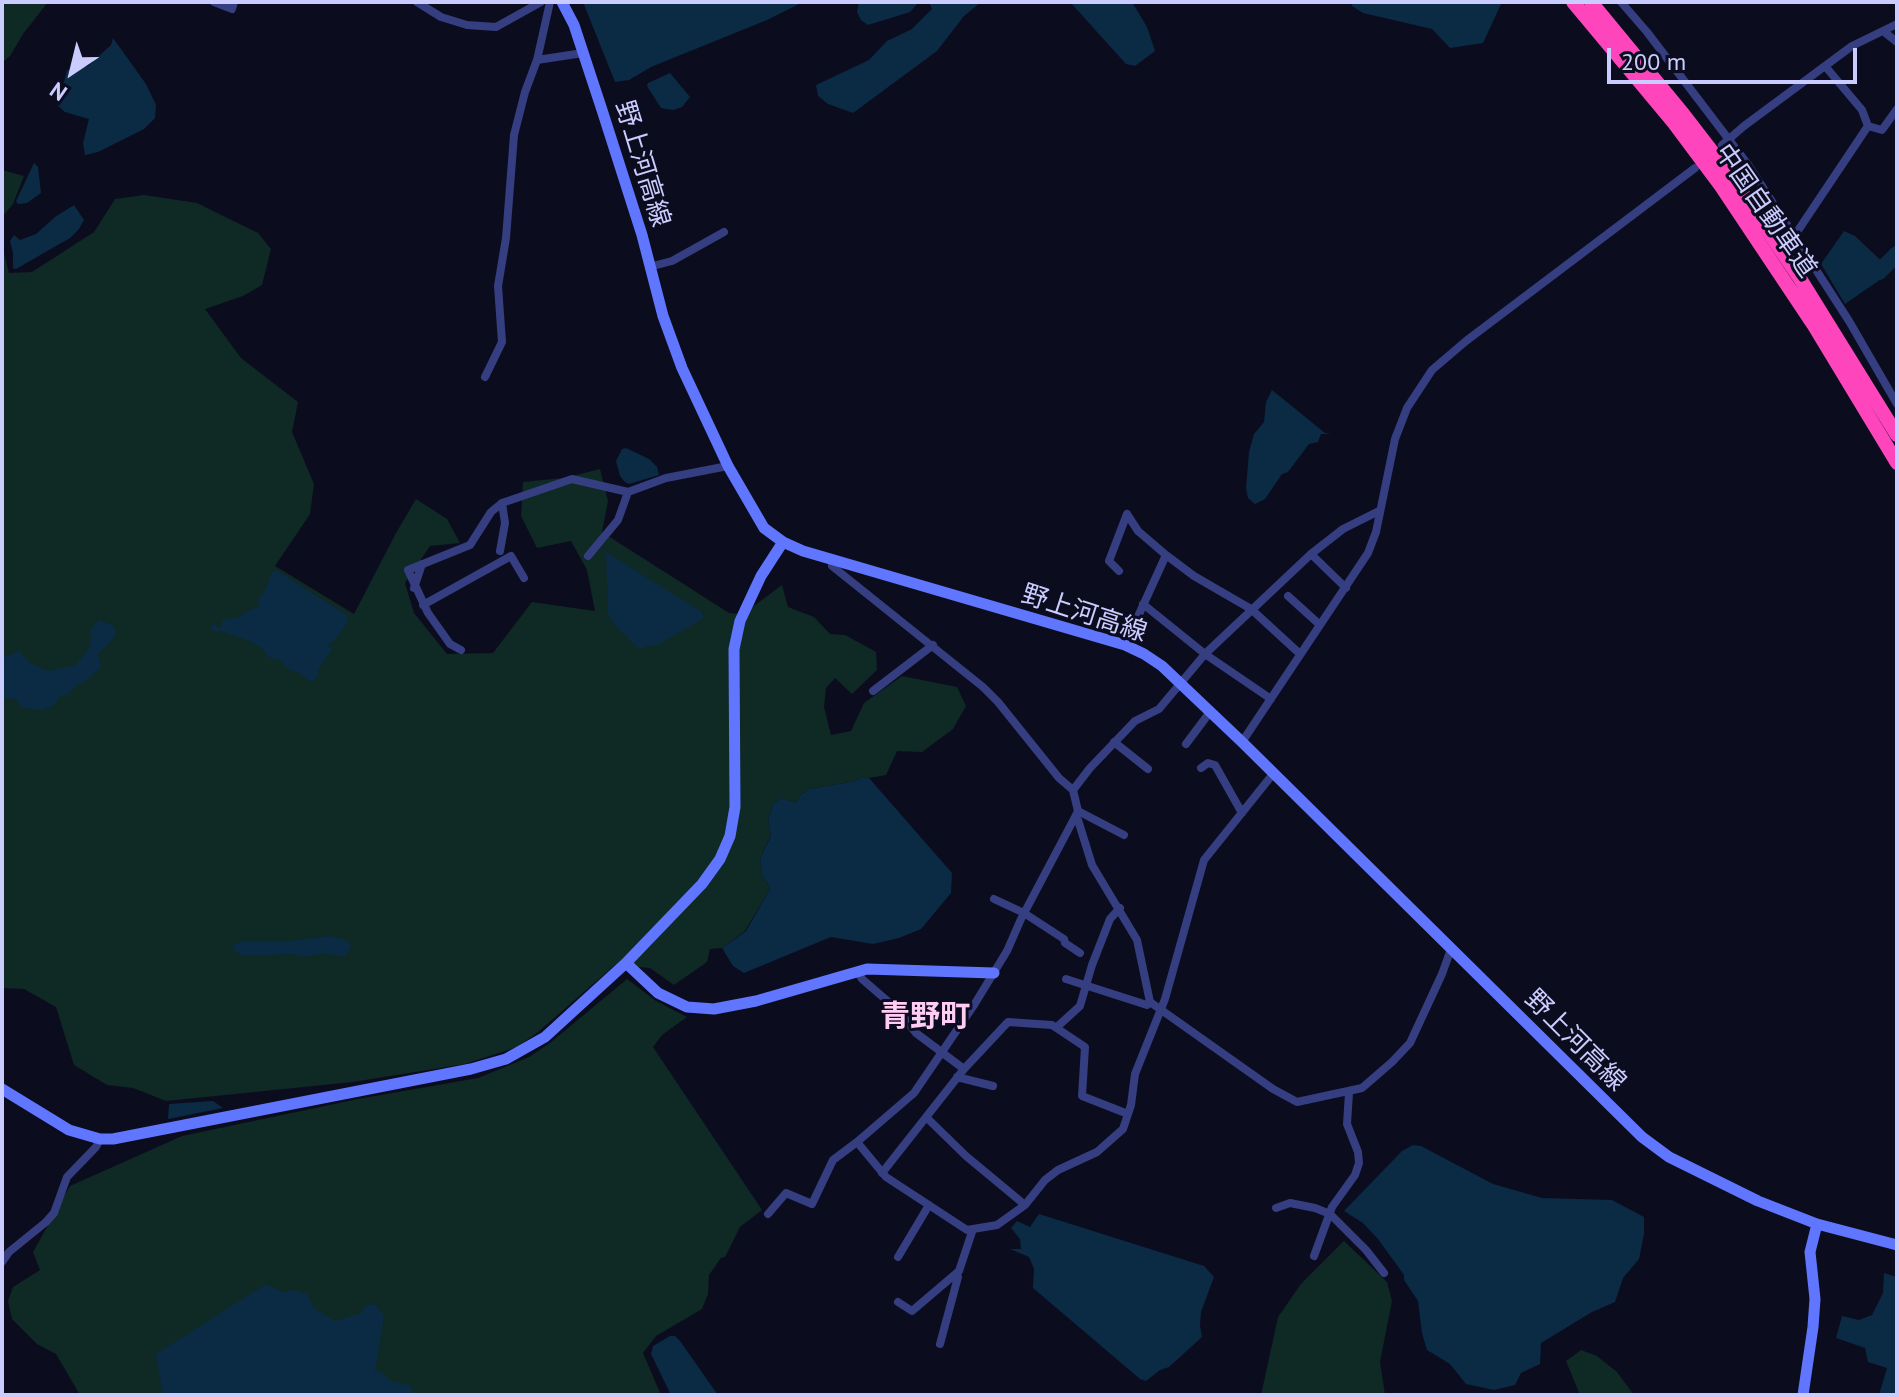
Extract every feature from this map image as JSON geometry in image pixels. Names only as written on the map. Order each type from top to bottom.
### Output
[{"type":"highway","name":"中国自動車道","points":[[1573,2],[1674,123],[1721,186],[1813,324],[1897,463]]},
{"type":"highway","name":"中国自動車道","points":[[1591,2],[1731,176],[1799,277],[1897,435]]},
{"type":"main road","name":"野上河高線","points":[[562,2],[583,53],[682,368],[728,466],[764,528],[783,542],[803,551],[1125,645],[1162,666],[1642,1137],[1669,1157],[1758,1201],[1817,1224],[1897,1245]]},
{"type":"main road","points":[[2,1089],[69,1130],[100,1139],[134,1136],[471,1069],[506,1059],[545,1037],[626,963],[702,884],[720,859],[730,836],[735,807],[734,649],[740,621],[761,576],[783,542]]},
{"type":"main road","points":[[626,963],[658,993],[687,1007],[714,1009],[756,1001],[857,971],[889,968],[994,973]]},
{"type":"main road","points":[[1803,1395],[1815,1299],[1810,1252],[1817,1224]]},
{"type":"street","points":[[214,2],[232,9],[234,2]]},
{"type":"street","points":[[417,2],[441,17],[467,25],[496,27],[541,2]]},
{"type":"street","points":[[485,377],[502,342],[498,286],[506,238],[514,135],[537,60],[550,2]]},
{"type":"street","points":[[1621,2],[1647,32],[1725,143],[1749,166],[1795,235],[1897,404]]},
{"type":"street","points":[[1725,143],[1852,46],[1897,24]]},
{"type":"street","points":[[1883,31],[1897,42]]},
{"type":"street","points":[[537,60],[583,53]]},
{"type":"street","points":[[1825,66],[1862,110],[1868,126]]},
{"type":"street","points":[[1868,126],[1882,130],[1897,109]]},
{"type":"street","points":[[1795,235],[1868,126]]},
{"type":"street","points":[[1242,742],[1368,553],[1376,532],[1398,430],[1407,408],[1432,370],[1695,168]]},
{"type":"street","points":[[649,267],[672,261],[724,232]]},
{"type":"street","points":[[461,650],[450,644],[423,605],[408,570],[470,545],[491,512],[502,503],[572,479],[628,492],[666,478],[728,466]]},
{"type":"street","points":[[588,556],[618,520],[628,492]]},
{"type":"street","points":[[500,551],[505,523],[502,503]]},
{"type":"street","points":[[1073,790],[1135,721],[1159,709],[1205,654],[1311,554],[1343,529],[1379,511]]},
{"type":"street","points":[[1119,571],[1109,561],[1127,514],[1138,531],[1166,555],[1194,576],[1251,609],[1300,654]]},
{"type":"street","points":[[1311,554],[1346,588]]},
{"type":"street","points":[[1125,645],[1166,555]]},
{"type":"street","points":[[423,605],[511,556],[524,578]]},
{"type":"street","points":[[832,559],[832,566],[933,645],[998,702],[1059,778],[1073,790],[1092,865],[1137,940],[1150,1002],[1273,1089],[1297,1102],[1362,1088],[1410,1043],[1451,949]]},
{"type":"street","points":[[1288,596],[1320,625]]},
{"type":"street","points":[[1143,604],[1205,654],[1271,699]]},
{"type":"street","points":[[873,691],[933,645]]},
{"type":"street","points":[[1186,744],[1210,712]]},
{"type":"street","points":[[1114,742],[1148,769]]},
{"type":"street","points":[[1201,768],[1208,763],[1215,765],[1242,813]]},
{"type":"street","points":[[857,1142],[882,1173],[967,1230],[997,1225],[1025,1205],[1045,1180],[1058,1170],[1097,1152],[1123,1129],[1135,1074],[1177,960],[1204,860],[1273,774]]},
{"type":"street","points":[[1077,814],[1124,835]]},
{"type":"street","points":[[768,1214],[786,1193],[812,1204],[833,1160],[914,1093],[994,973],[1077,814]]},
{"type":"street","points":[[994,899],[1024,913],[1080,953]]},
{"type":"street","points":[[1057,1027],[1080,1006],[1110,919],[1120,908]]},
{"type":"street","points":[[857,971],[899,1011],[916,1033],[964,1069]]},
{"type":"street","points":[[1066,979],[1147,1005],[1150,1002]]},
{"type":"street","points":[[882,1173],[957,1077],[1008,1022],[1057,1027],[1086,1049],[1082,1096],[1128,1114]]},
{"type":"street","points":[[957,1077],[993,1086]]},
{"type":"street","points":[[1314,1256],[1330,1214],[1355,1175],[1359,1163],[1347,1124],[1349,1093]]},
{"type":"street","points":[[926,1117],[966,1156],[1025,1205]]},
{"type":"street","points":[[2,1262],[9,1252],[54,1213],[67,1177],[100,1139]]},
{"type":"street","points":[[1276,1208],[1290,1203],[1330,1214],[1384,1273]]},
{"type":"street","points":[[898,1257],[929,1205]]},
{"type":"street","points":[[898,1302],[912,1311],[956,1274],[973,1229]]},
{"type":"street","points":[[940,1344],[958,1277],[956,1274]]},
{"type":"green space","points":[[2,2],[48,2],[2,63]]},
{"type":"green space","points":[[2,170],[24,176],[13,204],[2,217]]},
{"type":"green space","points":[[144,195],[197,203],[258,233],[271,249],[262,285],[243,296],[205,309],[241,358],[298,402],[292,432],[314,484],[310,514],[275,566],[354,614],[416,499],[447,519],[460,543],[430,546],[405,583],[414,613],[447,654],[493,653],[532,602],[595,611],[587,570],[571,541],[537,548],[521,516],[523,482],[564,478],[600,469],[608,501],[602,532],[729,613],[743,614],[782,585],[788,607],[814,617],[830,634],[845,635],[876,652],[877,670],[852,694],[835,678],[826,688],[824,707],[831,735],[851,731],[864,703],[902,676],[957,687],[966,706],[953,729],[922,752],[897,751],[886,775],[861,777],[855,781],[810,789],[801,794],[796,803],[781,798],[773,804],[768,820],[771,835],[760,858],[762,874],[770,889],[745,931],[722,948],[710,949],[707,962],[674,985],[650,968],[615,965],[517,1047],[465,1064],[353,1082],[166,1101],[133,1088],[107,1085],[74,1065],[56,1007],[24,989],[2,988],[2,245],[9,273],[32,272],[94,232],[115,199]]},
{"type":"green space","points":[[627,979],[656,1001],[687,1017],[662,1035],[653,1047],[762,1210],[740,1227],[725,1257],[709,1275],[708,1294],[702,1309],[656,1336],[643,1353],[661,1395],[80,1395],[56,1354],[37,1344],[12,1319],[8,1301],[13,1287],[40,1270],[33,1252],[70,1186],[182,1136],[358,1099],[478,1078],[529,1057]]},
{"type":"green space","points":[[1344,1241],[1387,1282],[1392,1301],[1380,1362],[1385,1395],[1261,1395],[1278,1317],[1301,1284]]},
{"type":"green space","points":[[1581,1350],[1597,1356],[1617,1372],[1634,1395],[1580,1395],[1566,1361]]},
{"type":"water","points":[[583,2],[803,2],[651,67],[629,80],[615,82]]},
{"type":"water","points":[[859,2],[919,2],[910,12],[868,25],[857,12]]},
{"type":"water","points":[[929,2],[981,2],[964,16],[937,51],[853,113],[828,104],[818,96],[816,85],[869,60],[887,41],[912,29],[932,9]]},
{"type":"water","points":[[1070,2],[1132,2],[1147,27],[1155,51],[1135,66],[1126,64]]},
{"type":"water","points":[[1352,2],[1502,2],[1483,43],[1450,48],[1432,29],[1363,13],[1352,6]]},
{"type":"water","points":[[113,38],[146,84],[156,105],[155,118],[144,129],[98,152],[85,155],[83,143],[89,119],[65,112],[58,106],[67,70],[88,66],[111,45]]},
{"type":"water","points":[[670,73],[690,97],[682,107],[673,110],[661,108],[647,86]]},
{"type":"water","points":[[34,163],[38,167],[41,193],[27,203],[18,204],[16,201]]},
{"type":"water","points":[[74,205],[84,220],[79,229],[70,238],[13,268],[10,241],[14,235],[20,240],[36,234]]},
{"type":"water","points":[[1844,231],[1855,236],[1890,269],[1884,277],[1845,304],[1821,264]]},
{"type":"water","points":[[1272,390],[1325,433],[1331,434],[1321,434],[1318,442],[1309,444],[1265,499],[1255,504],[1248,498],[1246,488],[1249,452],[1254,434],[1264,422],[1266,402]]},
{"type":"water","points":[[622,449],[649,459],[657,467],[659,475],[629,484],[625,482],[616,461]]},
{"type":"water","points":[[606,552],[702,612],[703,619],[657,645],[643,649],[637,647],[608,614]]},
{"type":"water","points":[[276,570],[348,616],[348,622],[328,645],[332,650],[317,671],[319,675],[311,682],[296,671],[291,671],[280,660],[268,657],[262,648],[247,640],[221,631],[213,632],[211,623],[220,628],[223,620],[239,617],[259,607],[258,600],[267,587],[271,573]]},
{"type":"water","points":[[99,620],[113,625],[116,633],[98,654],[101,667],[83,683],[67,695],[61,695],[53,706],[41,710],[22,708],[16,699],[2,698],[2,658],[19,651],[30,663],[48,671],[75,665],[90,648],[91,629]]},
{"type":"water","points":[[861,777],[869,778],[952,873],[951,893],[921,929],[899,938],[873,944],[831,937],[744,973],[733,966],[722,948],[746,931],[770,889],[762,874],[760,858],[771,836],[768,820],[773,804],[781,798],[796,803],[801,794],[810,789],[855,781]]},
{"type":"water","points":[[329,936],[349,941],[351,947],[344,957],[325,953],[303,957],[292,954],[244,956],[233,950],[234,945],[240,942],[280,942]]},
{"type":"water","points":[[213,1101],[223,1108],[168,1119],[169,1104]]},
{"type":"water","points":[[1413,1145],[1421,1146],[1493,1184],[1542,1198],[1612,1200],[1644,1217],[1639,1259],[1623,1278],[1615,1302],[1541,1343],[1540,1364],[1521,1373],[1515,1385],[1494,1390],[1466,1384],[1450,1364],[1427,1350],[1418,1301],[1404,1275],[1363,1223],[1344,1211],[1402,1151]]},
{"type":"water","points":[[1039,1214],[1204,1266],[1214,1277],[1201,1312],[1202,1337],[1169,1367],[1146,1381],[1140,1379],[1033,1288],[1034,1269],[1029,1257],[1010,1249],[1021,1249],[1020,1239],[1011,1228],[1017,1221],[1030,1227]]},
{"type":"water","points":[[1884,1273],[1897,1277],[1897,1395],[1879,1395],[1887,1368],[1868,1362],[1865,1348],[1836,1338],[1842,1316],[1859,1320],[1872,1315],[1883,1293]]},
{"type":"water","points":[[266,1284],[282,1292],[294,1290],[307,1294],[314,1308],[335,1321],[361,1313],[368,1304],[376,1305],[384,1316],[375,1371],[391,1381],[411,1386],[413,1395],[163,1395],[156,1354]]},
{"type":"water","points":[[670,1336],[680,1341],[718,1395],[671,1395],[651,1354],[653,1346]]},
{"type":"waterway","points":[[1879,272],[1897,254]]},
{"type":"district","name":"青野町","points":[[925,1017]]}]
